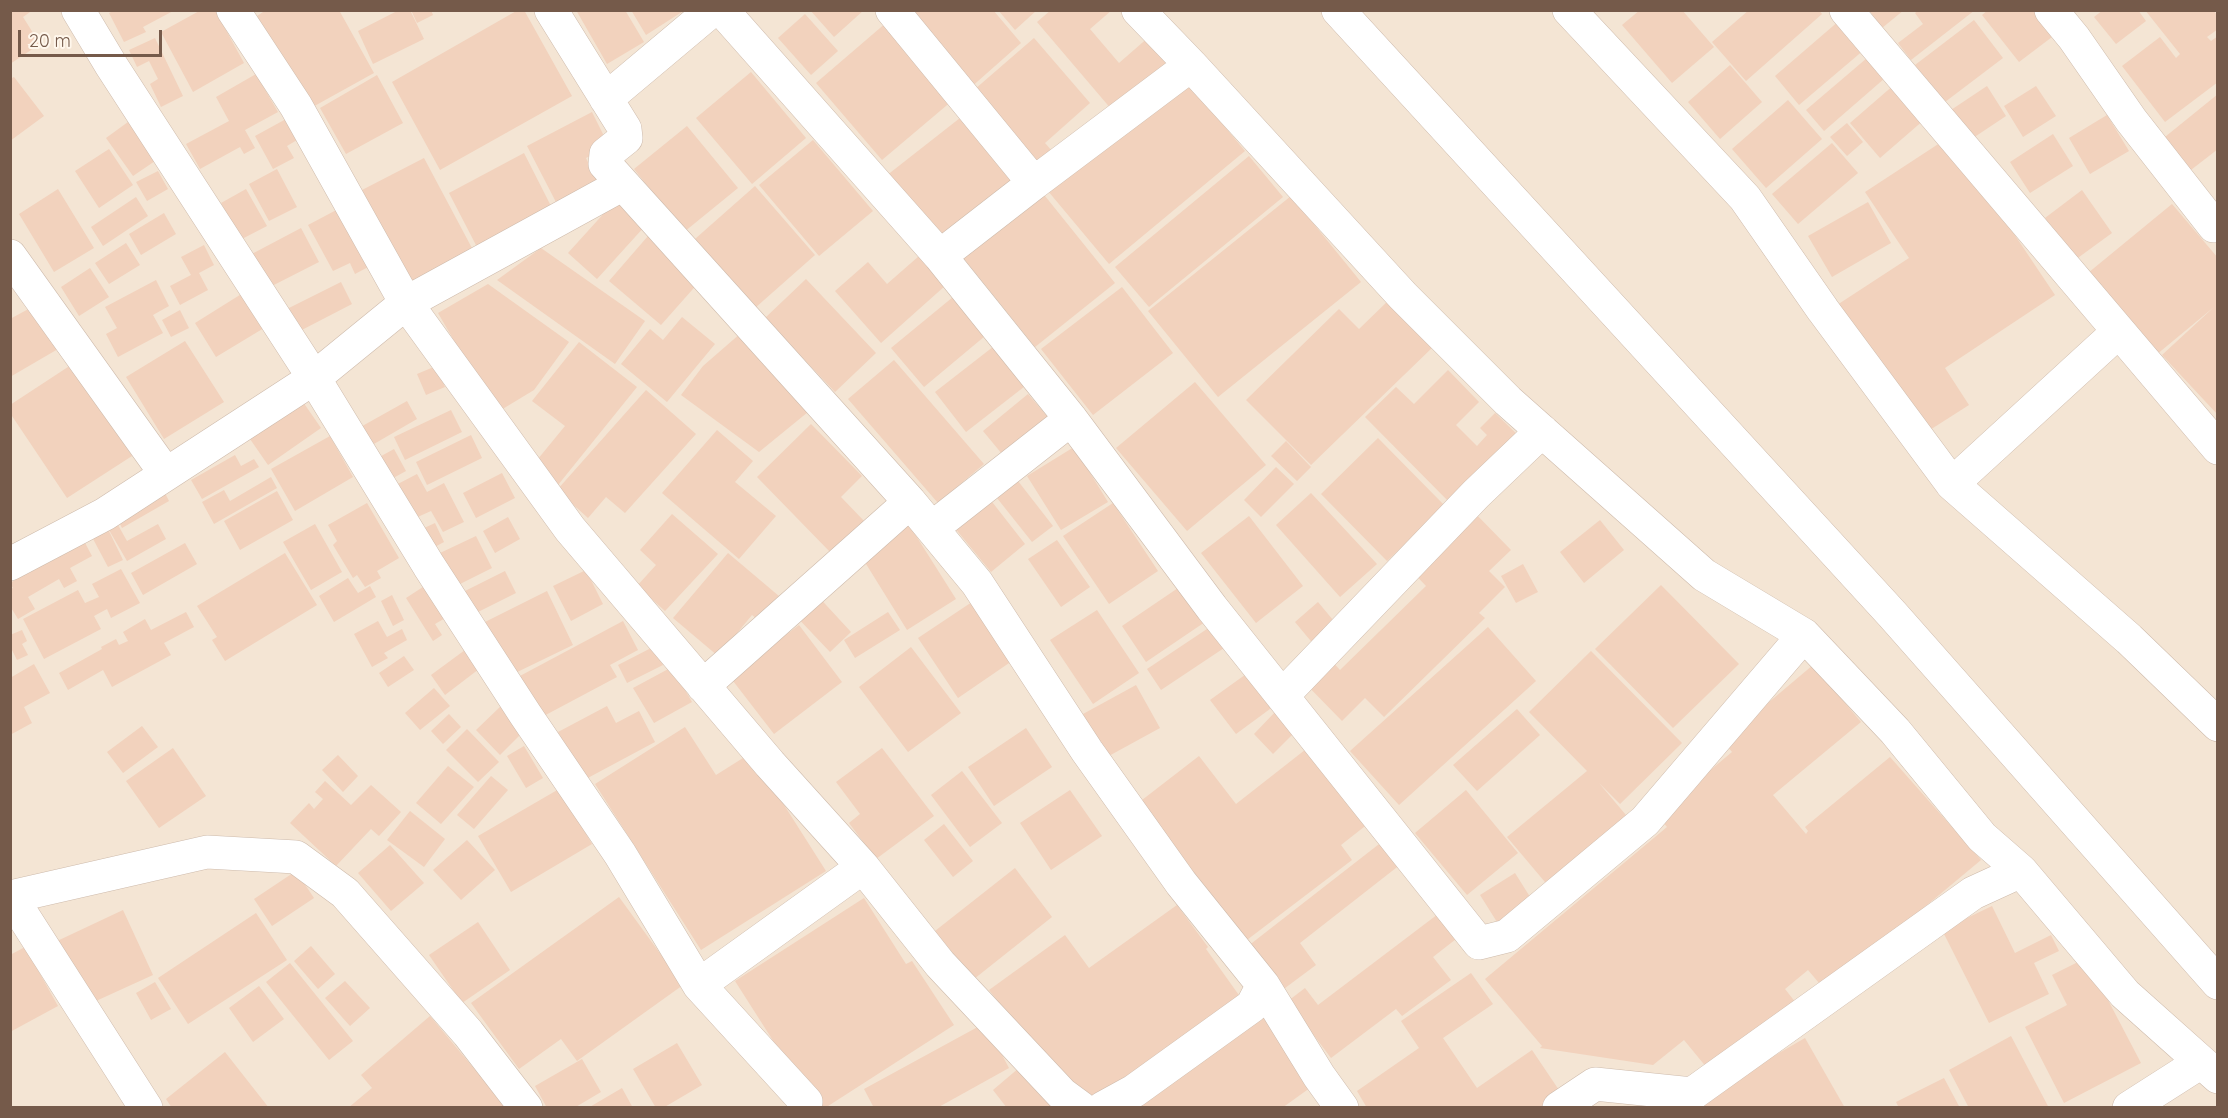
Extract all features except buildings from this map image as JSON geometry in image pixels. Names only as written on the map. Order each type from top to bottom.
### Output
[{"type":"street","points":[[78,10],[111,65],[314,378],[429,566],[620,854],[699,985],[806,1102],[805,1107]]},
{"type":"street","points":[[234,10],[296,106],[406,303],[570,529],[770,764],[862,867],[939,964],[1062,1094],[1081,1107]]},
{"type":"street","points":[[551,10],[625,129],[626,138],[606,154],[605,164],[910,502],[977,583],[1087,751],[1181,883],[1263,985],[1319,1076],[1342,1107]]},
{"type":"street","points":[[606,99],[712,10]]},
{"type":"street","points":[[722,10],[940,256],[1071,419],[1212,608],[1479,943],[1507,936],[1645,822],[1804,635]]},
{"type":"street","points":[[892,10],[1034,183]]},
{"type":"street","points":[[1138,10],[1403,296],[1508,401],[1704,575],[1804,635],[1895,731],[1982,837],[2021,871],[2125,994],[2209,1070],[2129,1107]]},
{"type":"street","points":[[1338,10],[1884,605],[2217,983]]},
{"type":"street","points":[[1569,10],[1746,198],[1823,310],[1952,484],[2214,714]]},
{"type":"street","points":[[1846,10],[2217,448]]},
{"type":"street","points":[[2051,10],[2074,38],[2131,120],[2214,226],[2217,223]]},
{"type":"street","points":[[940,256],[1191,65]]},
{"type":"street","points":[[10,564],[105,514],[314,378],[406,303],[623,184]]},
{"type":"street","points":[[10,256],[166,474]]},
{"type":"street","points":[[1952,484],[2118,332]]},
{"type":"street","points":[[932,528],[1071,419]]},
{"type":"street","points":[[1282,696],[1476,494],[1542,431]]},
{"type":"street","points":[[703,686],[910,502]]},
{"type":"street","points":[[146,1107],[11,897],[207,852],[296,857],[345,893],[468,1033],[526,1107]]},
{"type":"street","points":[[699,985],[862,867]]},
{"type":"street","points":[[1559,1107],[1595,1084],[1692,1094],[1973,893],[2021,871]]},
{"type":"street","points":[[1103,1107],[1134,1091],[1252,1006],[1263,985]]},
{"type":"shaded area","points":[[11,11],[2217,11],[2217,1107],[11,1107]]}]
